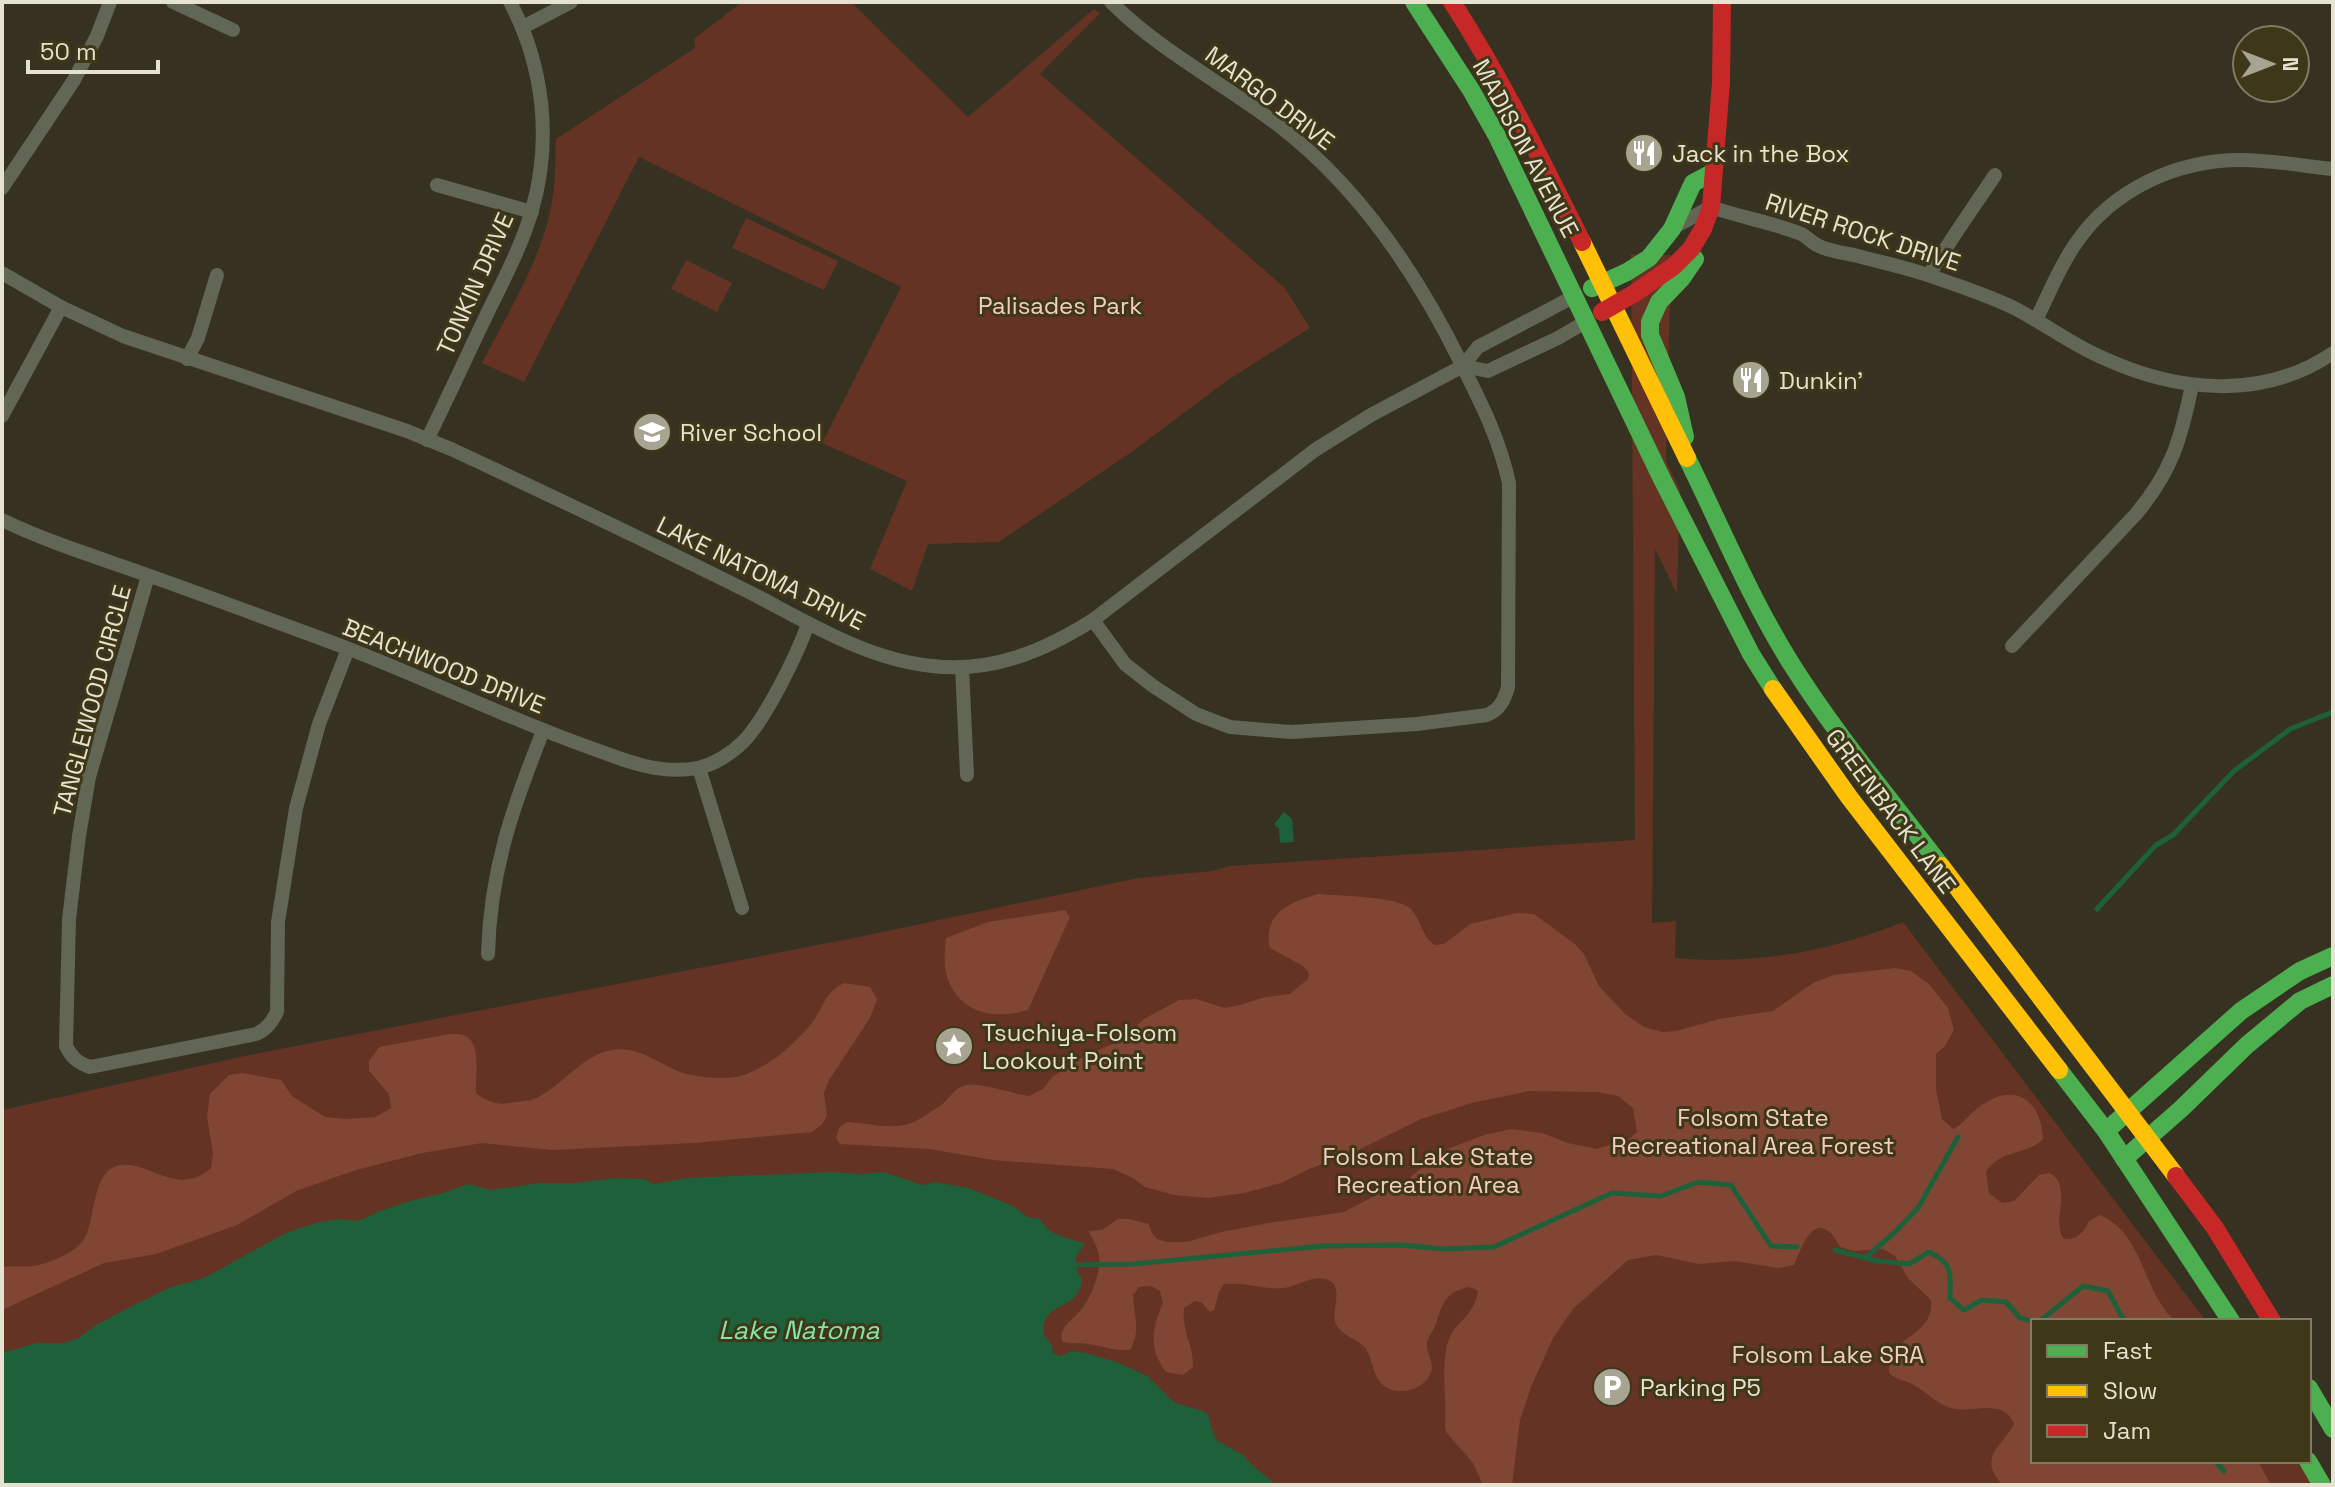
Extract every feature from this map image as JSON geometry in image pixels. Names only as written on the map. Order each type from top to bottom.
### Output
[{"type":"main road","name":"MADISON AVENUE","points":[[1414,2],[1497,136],[1587,321]]},
{"type":"main road","name":"MADISON AVENUE","points":[[1452,2],[1524,123],[1614,305]]},
{"type":"main road","points":[[1587,321],[1674,266],[1691,249],[1703,229],[1711,207],[1721,83],[1722,2]]},
{"type":"main road","points":[[1575,296],[1637,267],[1656,251],[1676,226],[1693,183],[1712,173]]},
{"type":"main road","points":[[1687,458],[1683,420],[1676,394],[1649,326],[1654,307],[1691,269],[1703,229]]},
{"type":"main road","name":"GREENBACK LANE","points":[[1614,305],[1757,602],[1791,664],[1834,726],[2215,1228],[2271,1319]]},
{"type":"main road","name":"GREENBACK LANE","points":[[1587,321],[1735,624],[1780,701],[1937,914],[2106,1131],[2230,1319]]},
{"type":"main road","points":[[2106,1131],[2247,1006],[2280,982],[2333,956]]},
{"type":"main road","points":[[2124,1159],[2247,1045],[2300,1001],[2333,985]]},
{"type":"main road","points":[[2311,1391],[2333,1429]]},
{"type":"main road","points":[[2309,1463],[2322,1485]]},
{"type":"street","points":[[2,188],[74,80],[97,36],[110,2]]},
{"type":"street","points":[[173,2],[233,30]]},
{"type":"street","name":"TONKIN DRIVE","points":[[427,440],[518,249],[532,212],[540,174],[543,119],[537,72],[523,27],[510,2]]},
{"type":"street","points":[[523,27],[571,2]]},
{"type":"street","name":"MARGO DRIVE","points":[[1093,620],[1125,664],[1153,686],[1196,714],[1230,727],[1291,732],[1487,715],[1496,711],[1508,687],[1509,483],[1502,450],[1453,344],[1381,231],[1312,153],[1278,124],[1154,39],[1111,2]]},
{"type":"street","points":[[2036,320],[2077,241],[2105,211],[2138,186],[2163,174],[2216,161],[2244,160],[2333,169]]},
{"type":"street","points":[[1929,275],[1995,175]]},
{"type":"street","points":[[437,185],[532,212]]},
{"type":"street","points":[[1676,226],[1711,207]]},
{"type":"street","name":"RIVER ROCK DRIVE","points":[[1711,207],[1802,233],[1818,246],[1929,275],[1989,297],[2101,358],[2136,371],[2192,385],[2222,388],[2276,380],[2315,365],[2333,353]]},
{"type":"street","name":"LAKE NATOMA DRIVE","points":[[2,273],[61,307],[123,336],[427,440],[524,483],[808,624],[878,653],[905,662],[962,667],[1014,659],[1051,645],[1093,620],[1315,450],[1371,415],[1463,366],[1478,347],[1575,296]]},
{"type":"street","points":[[187,359],[198,338],[217,275]]},
{"type":"street","points":[[2,416],[61,307]]},
{"type":"street","name":"LAKE NATOMA DRIVE","points":[[1463,366],[1488,371],[1587,321]]},
{"type":"street","points":[[2012,646],[2154,493],[2174,456],[2192,385]]},
{"type":"street","name":"BEACHWOOD DRIVE","points":[[2,520],[65,548],[348,649],[543,731],[643,767],[670,770],[699,768],[723,757],[744,740],[762,715],[808,624]]},
{"type":"street","name":"TANGLEWOOD CIRCLE","points":[[148,576],[89,777],[79,836],[69,919],[66,1046],[71,1057],[79,1063],[90,1067],[256,1034],[272,1021],[277,1012],[278,922],[296,808],[319,724],[348,649]]},
{"type":"street","points":[[962,667],[967,775]]},
{"type":"street","points":[[488,954],[494,878],[513,807],[543,731]]},
{"type":"street","points":[[699,768],[742,908]]},
{"type":"green space","name":"Palisades Park","points":[[742,2],[851,2],[968,117],[1094,9],[1100,13],[1040,74],[1285,288],[1310,328],[1228,380],[1133,451],[999,542],[928,544],[912,591],[870,569],[907,481],[822,443],[901,287],[639,157],[524,382],[482,363],[525,282],[542,239],[554,188],[556,139],[695,48],[694,39]]},
{"type":"green space","points":[[746,218],[838,261],[824,290],[732,248]]},
{"type":"green space","name":"Folsom Lake State Recreation Area","points":[[1631,254],[1671,255],[1666,461],[1680,490],[1677,594],[1655,549],[1652,923],[1676,921],[1675,958],[1734,960],[1819,948],[1903,922],[2204,1319],[2031,1319],[2031,1463],[2311,1463],[2328,1485],[2,1485],[2,1110],[249,1055],[854,938],[1138,878],[1213,871],[1229,866],[1635,840]]},
{"type":"green space","points":[[686,260],[732,283],[717,312],[671,289]]},
{"type":"green space","name":"Folsom State Recreational Area Forest","points":[[1318,894],[1394,901],[1411,909],[1427,938],[1435,945],[1444,944],[1470,924],[1517,913],[1534,914],[1576,945],[1584,954],[1599,986],[1625,1014],[1644,1027],[1663,1032],[1773,1011],[1813,983],[1834,975],[1896,968],[1911,971],[1930,985],[1948,1008],[1954,1030],[1936,1054],[1936,1089],[1942,1119],[1953,1129],[1990,1100],[2013,1095],[2031,1104],[2037,1113],[2043,1139],[1992,1164],[1986,1172],[1989,1193],[2002,1203],[2014,1201],[2039,1175],[2050,1173],[2060,1187],[2059,1223],[2064,1239],[2076,1237],[2089,1221],[2100,1215],[2115,1224],[2126,1235],[2164,1309],[2173,1319],[2031,1319],[2031,1463],[2259,1463],[2271,1485],[2003,1485],[1995,1476],[1992,1460],[2014,1424],[2009,1416],[1995,1409],[1951,1408],[1889,1373],[1895,1350],[1926,1322],[1931,1300],[1908,1278],[1895,1256],[1883,1249],[1854,1251],[1840,1247],[1832,1234],[1822,1228],[1816,1229],[1806,1239],[1794,1265],[1778,1268],[1734,1261],[1699,1264],[1656,1255],[1628,1260],[1573,1309],[1553,1338],[1520,1420],[1512,1485],[1483,1485],[1473,1463],[1446,1432],[1446,1348],[1452,1333],[1476,1300],[1478,1291],[1472,1288],[1456,1291],[1444,1303],[1427,1342],[1431,1372],[1422,1384],[1409,1390],[1393,1390],[1381,1383],[1366,1349],[1337,1327],[1334,1317],[1335,1286],[1320,1278],[1284,1288],[1224,1284],[1214,1310],[1210,1312],[1201,1302],[1195,1301],[1184,1308],[1193,1367],[1183,1375],[1166,1372],[1156,1355],[1154,1329],[1163,1303],[1160,1291],[1151,1286],[1139,1287],[1133,1295],[1136,1330],[1130,1350],[1062,1341],[1065,1327],[1085,1304],[1097,1276],[1099,1255],[1089,1231],[1102,1230],[1118,1219],[1129,1219],[1149,1224],[1157,1239],[1187,1242],[1268,1223],[1344,1212],[1409,1178],[1445,1150],[1484,1135],[1511,1129],[1542,1133],[1596,1149],[1628,1140],[1637,1132],[1633,1108],[1618,1096],[1597,1092],[1529,1091],[1472,1103],[1421,1119],[1281,1183],[1208,1198],[1174,1195],[1145,1187],[1113,1169],[993,1160],[929,1149],[840,1144],[836,1138],[839,1128],[847,1122],[890,1126],[914,1122],[940,1106],[963,1086],[986,1086],[1029,1096],[1043,1089],[1052,1077],[1077,1060],[1123,1039],[1144,1019],[1179,1000],[1196,999],[1224,1008],[1290,994],[1308,979],[1309,973],[1303,966],[1270,948],[1269,936],[1275,918],[1298,901]]},
{"type":"green space","points":[[1065,910],[1070,917],[1028,1010],[988,1013],[965,1004],[957,995],[945,969],[946,938],[988,922]]},
{"type":"green space","points":[[844,983],[870,987],[877,999],[870,1018],[829,1080],[824,1093],[827,1116],[812,1132],[694,1143],[551,1150],[482,1143],[422,1153],[356,1170],[296,1191],[237,1225],[156,1254],[104,1263],[2,1310],[2,1267],[44,1264],[78,1246],[90,1225],[100,1182],[112,1168],[135,1166],[185,1180],[198,1177],[211,1168],[213,1152],[207,1117],[210,1094],[229,1075],[242,1073],[281,1080],[292,1096],[325,1117],[346,1119],[375,1117],[391,1108],[389,1094],[369,1071],[369,1061],[379,1047],[450,1034],[469,1038],[476,1053],[476,1093],[499,1104],[534,1099],[591,1058],[612,1050],[637,1052],[691,1075],[711,1078],[740,1076],[776,1058],[792,1044],[814,1020],[829,994]]},
{"type":"water","points":[[1284,812],[1292,819],[1294,842],[1280,843],[1279,829],[1274,824]]},
{"type":"water","name":"Lake Natoma","points":[[884,1172],[922,1185],[935,1182],[968,1188],[1011,1205],[1029,1218],[1038,1218],[1054,1233],[1084,1243],[1076,1263],[1082,1279],[1080,1290],[1075,1297],[1053,1311],[1044,1324],[1044,1336],[1052,1345],[1053,1353],[1060,1356],[1072,1351],[1085,1353],[1117,1362],[1147,1376],[1175,1403],[1208,1415],[1218,1441],[1243,1455],[1276,1485],[2,1485],[2,1353],[37,1343],[63,1343],[77,1339],[132,1306],[171,1287],[204,1278],[288,1232],[339,1219],[364,1219],[377,1212],[468,1184],[490,1190],[618,1178],[644,1179],[654,1184],[687,1178]]},
{"type":"waterway","points":[[2097,909],[2156,845],[2173,835],[2234,771],[2290,729],[2333,712]]},
{"type":"waterway","points":[[1865,1258],[1918,1208],[1958,1137]]},
{"type":"waterway","points":[[1071,1265],[1133,1264],[1323,1246],[1494,1247],[1612,1193],[1661,1196],[1698,1182],[1731,1185],[1771,1246],[1797,1247]]},
{"type":"waterway","points":[[1835,1250],[1877,1261],[1909,1264],[1929,1252],[1947,1265],[1950,1298],[1964,1310],[1982,1300],[2006,1302],[2020,1318],[2031,1321]]},
{"type":"waterway","points":[[2042,1319],[2083,1286],[2108,1291],[2123,1319]]},
{"type":"waterway","points":[[2217,1463],[2224,1471]]},
{"type":"traffic: fast","points":[[1414,2],[1497,136],[1662,479],[1751,654],[1773,689]]},
{"type":"traffic: fast","points":[[1592,288],[1649,258],[1672,229],[1693,183],[1712,173]]},
{"type":"traffic: fast","points":[[1685,437],[1676,397],[1650,335],[1650,322],[1659,302],[1695,259]]},
{"type":"traffic: fast","points":[[1687,458],[1750,589],[1792,665],[1845,742],[1941,866]]},
{"type":"traffic: fast","points":[[2106,1131],[2241,1011],[2300,971],[2333,956]]},
{"type":"traffic: fast","points":[[2124,1159],[2247,1045],[2300,1001],[2333,985]]},
{"type":"traffic: fast","points":[[2059,1070],[2106,1131],[2230,1319]]},
{"type":"traffic: fast","points":[[2311,1391],[2333,1429]]},
{"type":"traffic: fast","points":[[2309,1463],[2322,1485]]},
{"type":"traffic: slow","points":[[1582,242],[1687,458]]},
{"type":"traffic: slow","points":[[1773,689],[1849,797],[2059,1070]]},
{"type":"traffic: slow","points":[[1941,866],[2176,1176]]},
{"type":"traffic: jam","points":[[1452,2],[1504,90],[1582,242]]},
{"type":"traffic: jam","points":[[1602,312],[1674,266],[1691,249],[1703,229],[1711,207],[1721,83],[1722,2]]},
{"type":"traffic: jam","points":[[2176,1176],[2215,1228],[2271,1319]]},
{"type":"place","name":"Jack in the Box","points":[[1644,153]]},
{"type":"place","name":"Dunkin'","points":[[1751,380]]},
{"type":"place","name":"River School","points":[[652,432]]},
{"type":"place","name":"Tsuchiya-Folsom Lookout Point","points":[[954,1046]]},
{"type":"place","name":"Parking P5","points":[[1612,1387]]},
{"type":"park label","name":"Folsom Lake SRA","points":[[1828,1354]]}]
